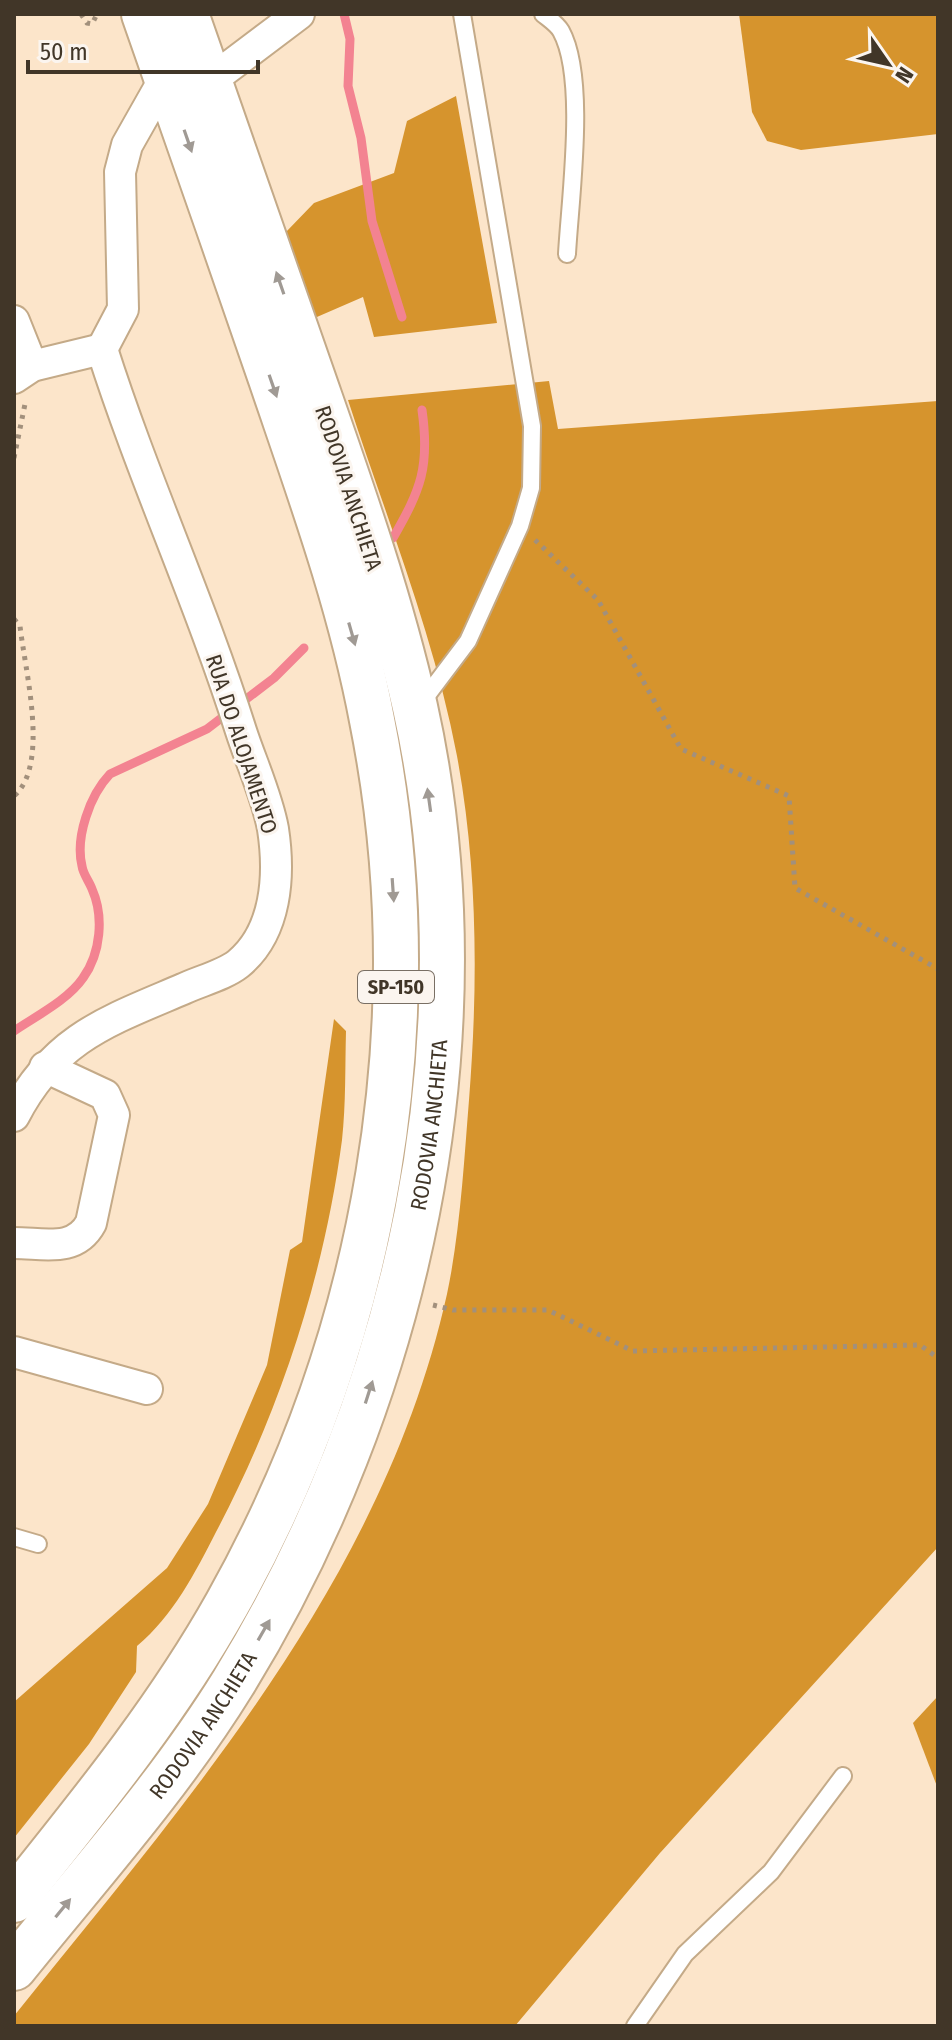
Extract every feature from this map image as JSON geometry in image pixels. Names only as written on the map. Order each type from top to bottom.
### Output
[{"type":"highway","name":"RODOVIA ANCHIETA","points":[[14,1900],[129,1757],[164,1706],[226,1606],[270,1522],[307,1435],[343,1330],[370,1222],[389,1097],[396,971],[391,844],[372,719],[355,643],[310,494],[144,14]]},
{"type":"highway","name":"RODOVIA ANCHIETA","points":[[14,1968],[164,1782],[230,1688],[264,1630],[336,1482],[380,1359],[397,1296],[426,1154],[440,971],[435,845],[416,711],[394,626],[348,479],[186,14]]},
{"type":"street","points":[[210,81],[299,14]]},
{"type":"street","points":[[14,321],[23,372],[102,349],[123,309],[120,172],[127,145],[166,76]]},
{"type":"street","name":"RUA DO ALOJAMENTO","points":[[14,1116],[45,1067],[70,1043],[115,1018],[235,966],[253,950],[272,908],[276,874],[272,827],[229,693],[128,431],[102,349]]},
{"type":"street","points":[[14,1243],[70,1244],[84,1236],[91,1223],[114,1115],[111,1102],[105,1095],[45,1067]]},
{"type":"street","points":[[14,1352],[147,1389]]},
{"type":"lane","points":[[416,711],[468,641],[520,526],[531,488],[532,426],[462,14]]},
{"type":"lane","points":[[543,14],[560,28],[571,54],[575,120],[567,254]]},
{"type":"lane","points":[[14,1537],[38,1544]]},
{"type":"lane","points":[[635,2026],[685,1954],[771,1872],[843,1776]]},
{"type":"path","points":[[81,14],[87,23],[92,24],[97,14]]},
{"type":"path","points":[[14,458],[23,372]]},
{"type":"path","points":[[520,526],[598,600],[681,749],[789,796],[795,888],[938,969]]},
{"type":"path","points":[[14,619],[20,626],[34,753],[25,787],[14,796]]},
{"type":"path","points":[[397,1296],[453,1310],[548,1310],[633,1351],[920,1345],[938,1358]]},
{"type":"shaded area","points":[[739,14],[938,14],[938,134],[801,150],[767,141],[752,112]]},
{"type":"shaded area","points":[[456,96],[497,323],[374,337],[363,297],[310,320],[286,232],[314,203],[394,173],[407,121]]},
{"type":"shaded area","points":[[549,381],[558,429],[938,401],[938,1547],[660,1853],[515,2026],[14,2026],[14,2016],[147,1850],[273,1679],[329,1589],[378,1495],[418,1397],[447,1294],[458,1222],[474,1014],[474,928],[469,841],[457,756],[436,666],[348,400]]},
{"type":"shaded area","points":[[334,1019],[346,1031],[342,1140],[324,1242],[279,1391],[239,1486],[200,1563],[172,1608],[137,1646],[136,1672],[89,1744],[14,1838],[14,1702],[167,1568],[208,1504],[267,1365],[290,1250],[302,1242]]},
{"type":"shaded area","points":[[938,1696],[938,1789],[913,1723]]},
{"type":"waterway","points":[[344,14],[350,39],[348,86],[361,138],[372,221],[402,317]]},
{"type":"waterway","points":[[393,538],[421,477],[425,447],[422,410]]},
{"type":"waterway","points":[[14,1031],[77,986],[94,957],[99,934],[98,911],[80,855],[86,817],[103,783],[110,774],[207,729],[274,678],[304,648]]}]
